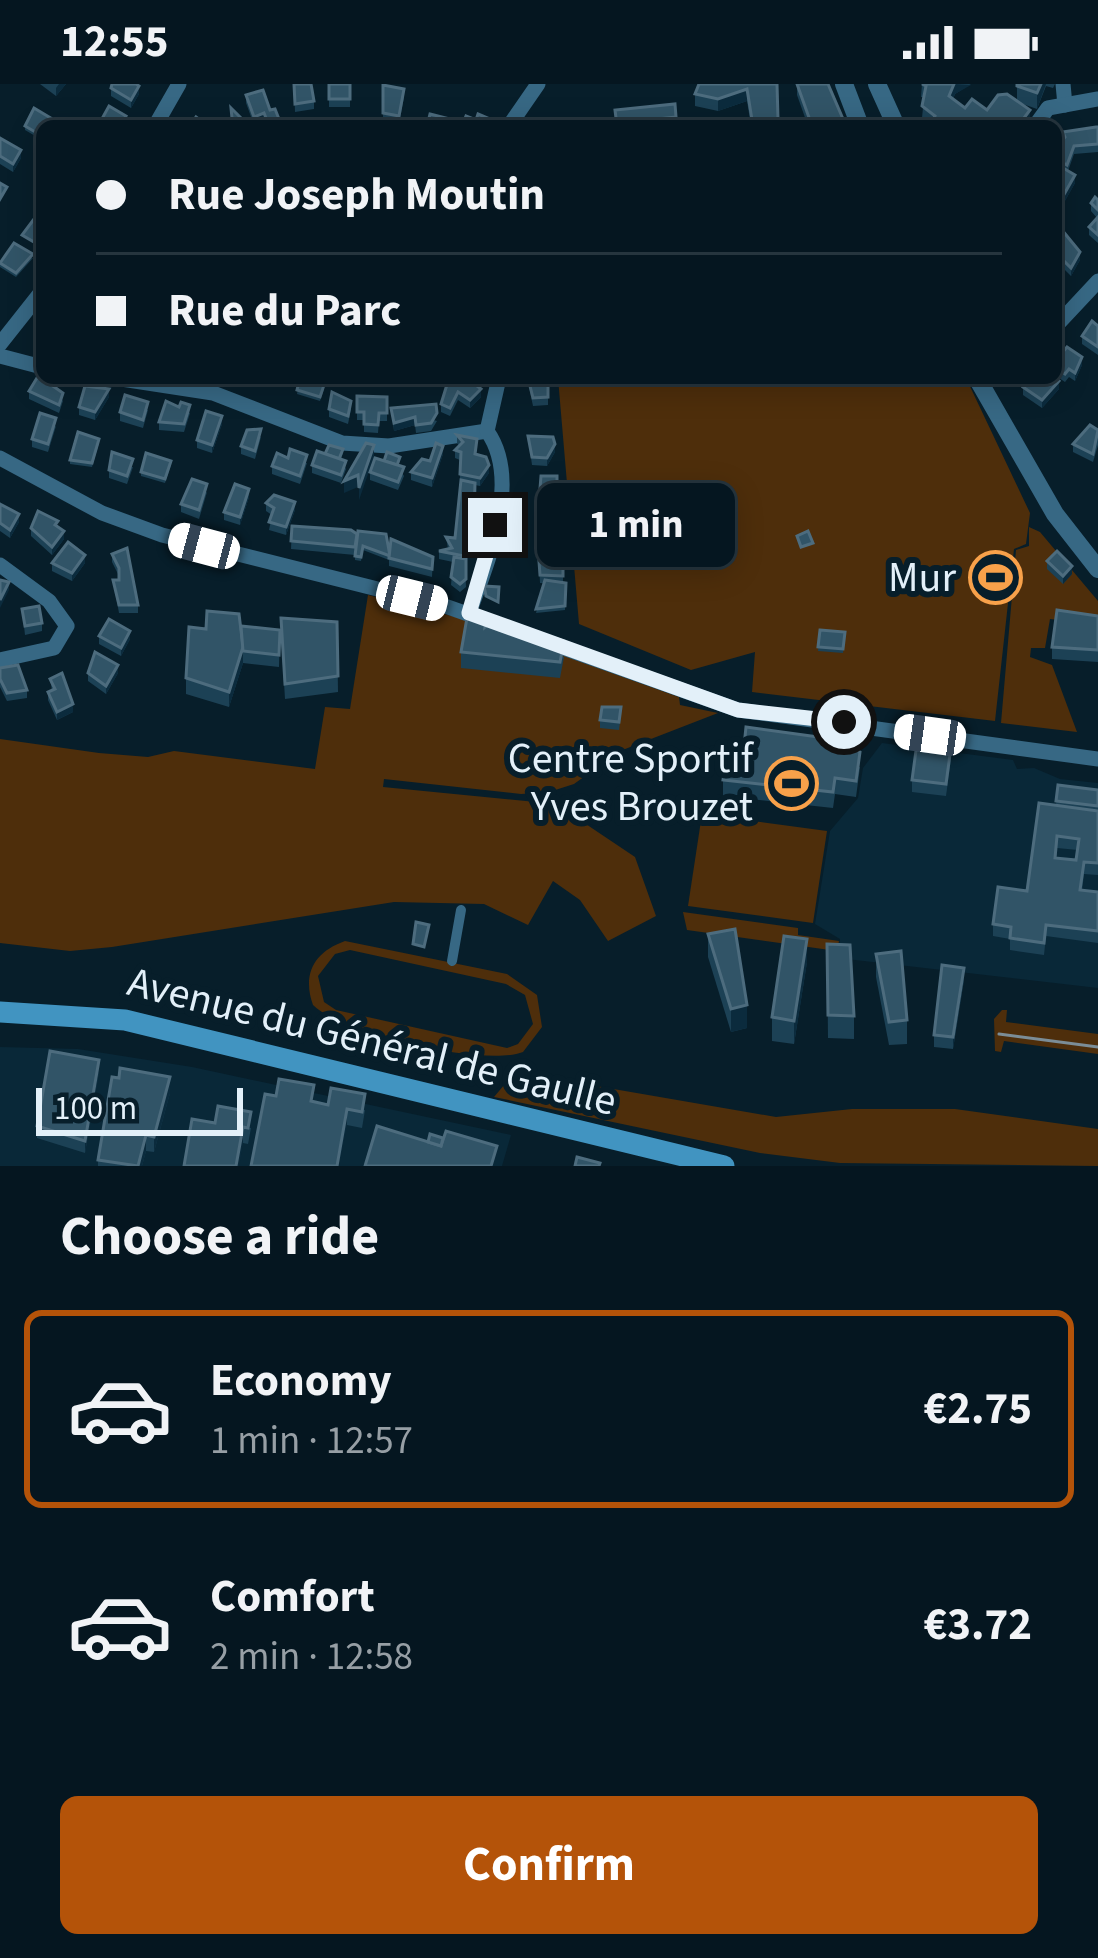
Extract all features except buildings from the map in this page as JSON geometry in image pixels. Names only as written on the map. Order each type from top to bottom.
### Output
[{"type":"main road","name":"Avenue du Général de Gaulle","points":[[0,1012],[125,1020],[724,1166]]},
{"type":"street","points":[[158,120],[179,84]]},
{"type":"street","points":[[512,120],[538,84]]},
{"type":"street","points":[[844,84],[858,120]]},
{"type":"street","points":[[877,84],[893,120]]},
{"type":"street","points":[[1063,84],[1065,105]]},
{"type":"street","points":[[1039,120],[1048,108],[1098,99]]},
{"type":"street","points":[[1062,319],[1098,280]]},
{"type":"street","points":[[0,344],[36,299]]},
{"type":"street","points":[[0,356],[36,365]]},
{"type":"street","points":[[469,613],[502,482],[499,447],[487,430],[498,384]]},
{"type":"street","points":[[980,384],[1054,514],[1098,569]]},
{"type":"street","points":[[217,385],[342,443],[389,446],[487,430]]},
{"type":"street","points":[[0,458],[102,513],[162,535],[469,613],[738,710],[1098,759]]},
{"type":"street","points":[[0,565],[50,601],[67,626],[54,648],[0,660]]},
{"type":"street","points":[[452,961],[461,910]]},
{"type":"shaded area","points":[[559,384],[969,384],[1030,513],[1026,544],[1014,549],[995,721],[752,692],[755,652],[691,670],[579,624]]},
{"type":"shaded area","points":[[1029,527],[1040,532],[1098,601],[1098,624],[1050,619],[1045,648],[1031,648],[1030,657],[1052,665],[1077,732],[1001,723],[1016,550],[1029,546]]},
{"type":"shaded area","points":[[368,595],[456,617],[679,697],[680,705],[718,713],[620,751],[574,784],[549,792],[521,794],[384,779],[383,787],[556,804],[635,857],[656,916],[608,941],[580,900],[553,881],[528,925],[484,904],[394,902],[112,947],[70,951],[0,943],[0,739],[148,757],[174,751],[315,769],[325,707],[350,709]]},
{"type":"shaded area","points":[[882,743],[1013,760],[1017,769],[1034,768],[1060,779],[1098,783],[1098,988],[838,958],[840,939],[815,924],[830,831],[858,798],[863,768]]},
{"type":"shaded area","points":[[702,814],[827,831],[813,923],[688,906]]},
{"type":"shaded area","points":[[683,912],[798,928],[798,935],[839,941],[837,951],[687,930]]},
{"type":"shaded area","points":[[345,941],[507,974],[537,995],[542,1027],[523,1052],[478,1055],[415,1045],[353,1027],[313,1005],[310,994],[310,974],[318,958]],"holes":[[[350,950],[506,984],[525,995],[533,1024],[518,1044],[507,1048],[336,1010],[324,1002],[318,976],[335,954]]]},
{"type":"shaded area","points":[[1007,1010],[1006,1022],[1098,1034],[1098,1054],[1004,1041],[1001,1052],[995,1051],[994,1019]]},
{"type":"shaded area","points":[[0,1047],[78,1049],[192,1067],[511,1135],[502,1166],[0,1166]]},
{"type":"shaded area","points":[[515,1072],[776,1117],[852,1109],[955,1109],[1098,1129],[1098,1166],[840,1163],[760,1153],[494,1097]]},
{"type":"tram line","points":[[999,1034],[1098,1047]]},
{"type":"place","name":"Mur","points":[[995,578]]},
{"type":"place","name":"Centre Sportif Yves Brouzet","points":[[792,783]]},
{"type":"route","points":[[495,525],[469,613],[738,710],[844,722]]}]
